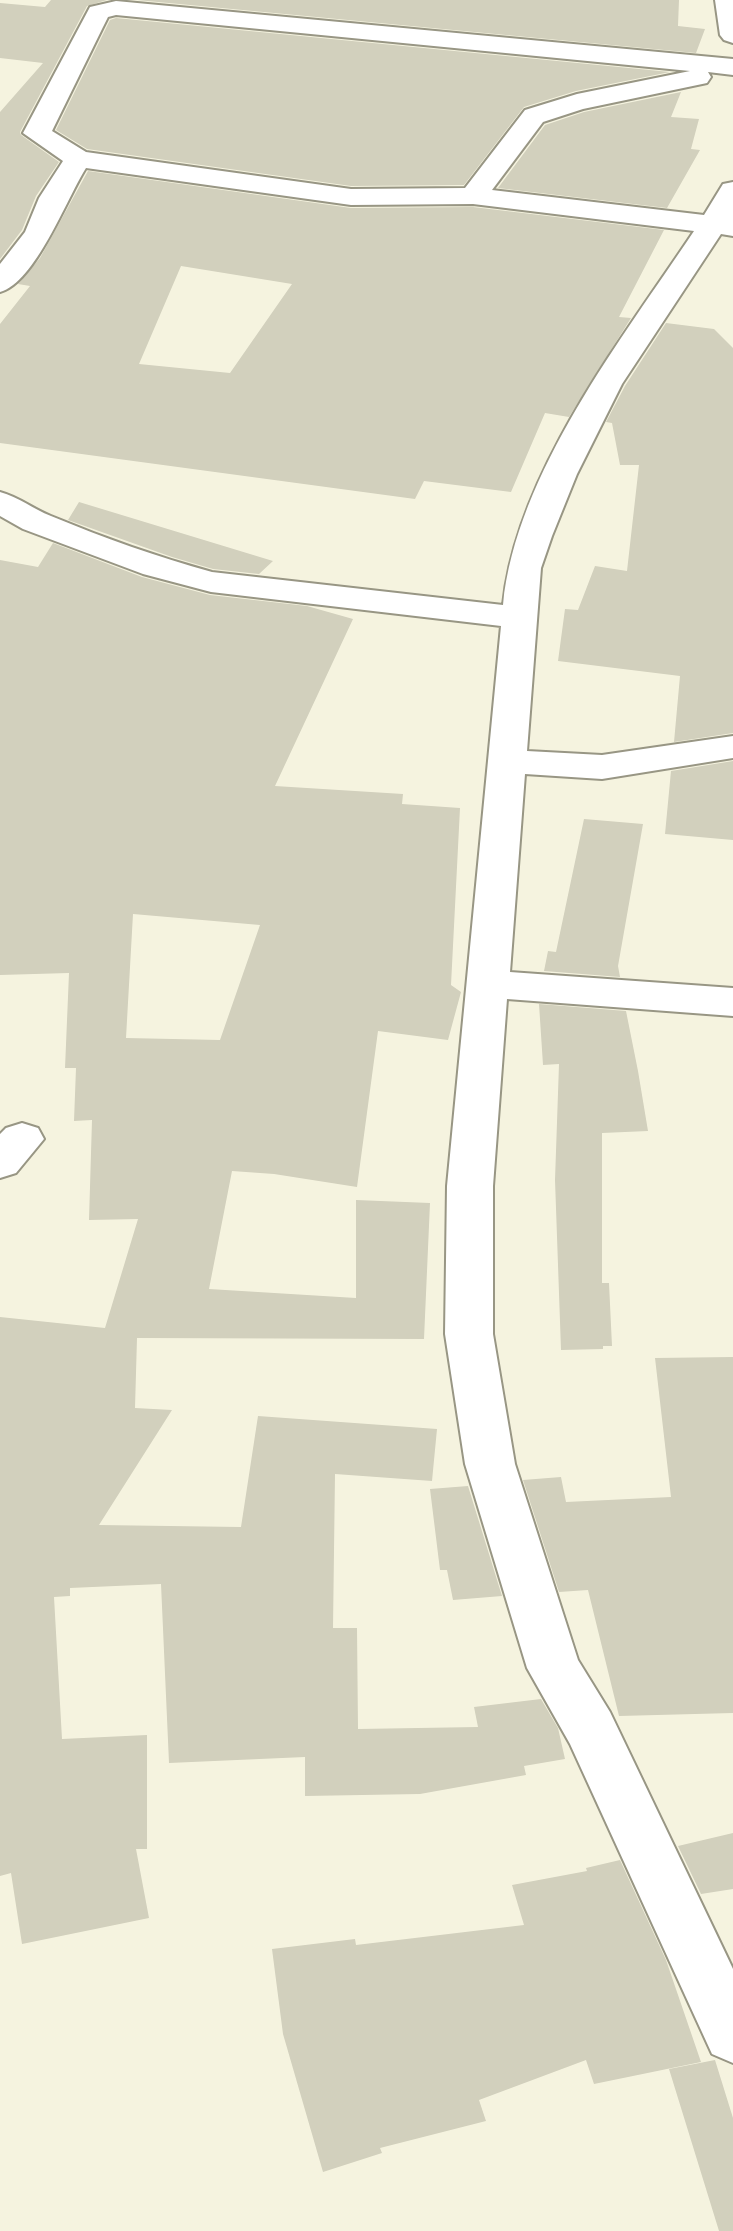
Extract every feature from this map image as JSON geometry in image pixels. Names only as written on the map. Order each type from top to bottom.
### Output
[{"type":"street","points":[[727,0],[733,32]]},
{"type":"street","points":[[727,214],[473,196],[351,197],[78,159],[37,133],[63,86],[81,39],[99,12],[125,4],[733,68]]},
{"type":"street","points":[[431,60],[435,50],[464,42]]},
{"type":"street","points":[[473,196],[534,116],[577,102],[733,68]]},
{"type":"street","points":[[0,283],[39,234],[53,198],[78,159]]},
{"type":"street","points":[[727,214],[640,330],[567,458],[542,512],[524,568],[470,1186],[469,1334],[490,1464],[554,1668],[591,1729],[731,2024]]},
{"type":"street","points":[[0,502],[35,522],[155,567],[211,582],[520,618]]},
{"type":"street","points":[[508,761],[602,767],[733,747]]},
{"type":"street","points":[[488,984],[733,1002]]},
{"type":"building","points":[[51,0],[107,0],[87,6],[20,132],[59,162],[36,196],[22,230],[0,259],[0,112],[43,63],[0,58],[0,3],[45,7]]},
{"type":"building","points":[[137,0],[679,0],[678,26],[705,29],[696,53]]},
{"type":"building","points":[[116,18],[670,72],[576,91],[524,107],[464,185],[351,186],[87,149],[56,130],[110,20]]},
{"type":"building","points":[[681,92],[671,117],[699,119],[691,149],[700,150],[667,208],[498,188],[545,125],[584,112]]},
{"type":"building","points":[[88,171],[351,208],[473,207],[664,230],[619,317],[631,318],[569,417],[545,413],[511,492],[424,481],[415,499],[0,443],[0,324],[30,286],[18,284],[40,258]],"holes":[[[181,266],[292,284],[230,373],[139,364]]]},
{"type":"building","points":[[666,323],[714,329],[733,348],[733,733],[674,742],[680,676],[558,661],[565,609],[578,610],[595,566],[627,571],[639,465],[620,465],[612,423],[606,422],[625,386]]},
{"type":"building","points":[[79,502],[273,561],[259,574],[213,569],[172,557],[68,520]]},
{"type":"building","points":[[53,543],[142,577],[210,595],[307,606],[353,619],[275,786],[403,794],[402,804],[460,808],[451,985],[461,992],[448,1040],[378,1031],[357,1187],[232,1171],[209,1289],[356,1298],[356,1200],[430,1203],[424,1339],[137,1338],[135,1408],[172,1410],[99,1525],[241,1527],[258,1416],[437,1429],[432,1481],[335,1474],[333,1628],[357,1628],[358,1729],[478,1727],[474,1707],[541,1699],[558,1728],[565,1759],[524,1766],[526,1775],[420,1794],[305,1796],[305,1757],[169,1763],[161,1584],[70,1588],[70,1596],[54,1597],[62,1739],[147,1735],[147,1849],[136,1849],[149,1918],[22,1944],[11,1873],[0,1876],[0,1317],[105,1328],[138,1219],[89,1220],[92,1120],[74,1121],[76,1068],[65,1068],[69,973],[0,975],[0,560],[38,567]],"holes":[[[133,914],[260,925],[220,1040],[126,1038]]]},
{"type":"building","points":[[733,761],[733,840],[665,834],[671,771]]},
{"type":"building","points":[[584,819],[643,824],[618,966],[620,977],[544,971],[548,951],[556,952]]},
{"type":"building","points":[[539,1004],[626,1011],[638,1071],[648,1131],[602,1133],[602,1283],[609,1283],[612,1346],[603,1346],[603,1349],[561,1350],[555,1180],[559,1064],[543,1065]]},
{"type":"building","points":[[733,1357],[733,1713],[619,1716],[588,1590],[559,1592],[523,1480],[561,1477],[566,1502],[671,1497],[655,1358]]},
{"type":"building","points":[[468,1486],[502,1596],[453,1600],[447,1570],[440,1570],[430,1489]]},
{"type":"building","points":[[733,1833],[733,1889],[701,1894],[678,1846]]},
{"type":"building","points":[[620,1860],[666,1960],[701,2062],[594,2084],[586,2060],[479,2100],[486,2121],[380,2148],[382,2153],[323,2172],[283,2034],[272,1949],[355,1939],[356,1945],[524,1925],[512,1885],[587,1871],[586,1868]]},
{"type":"building","points":[[715,2060],[733,2118],[733,2231],[719,2231],[669,2069]]}]
